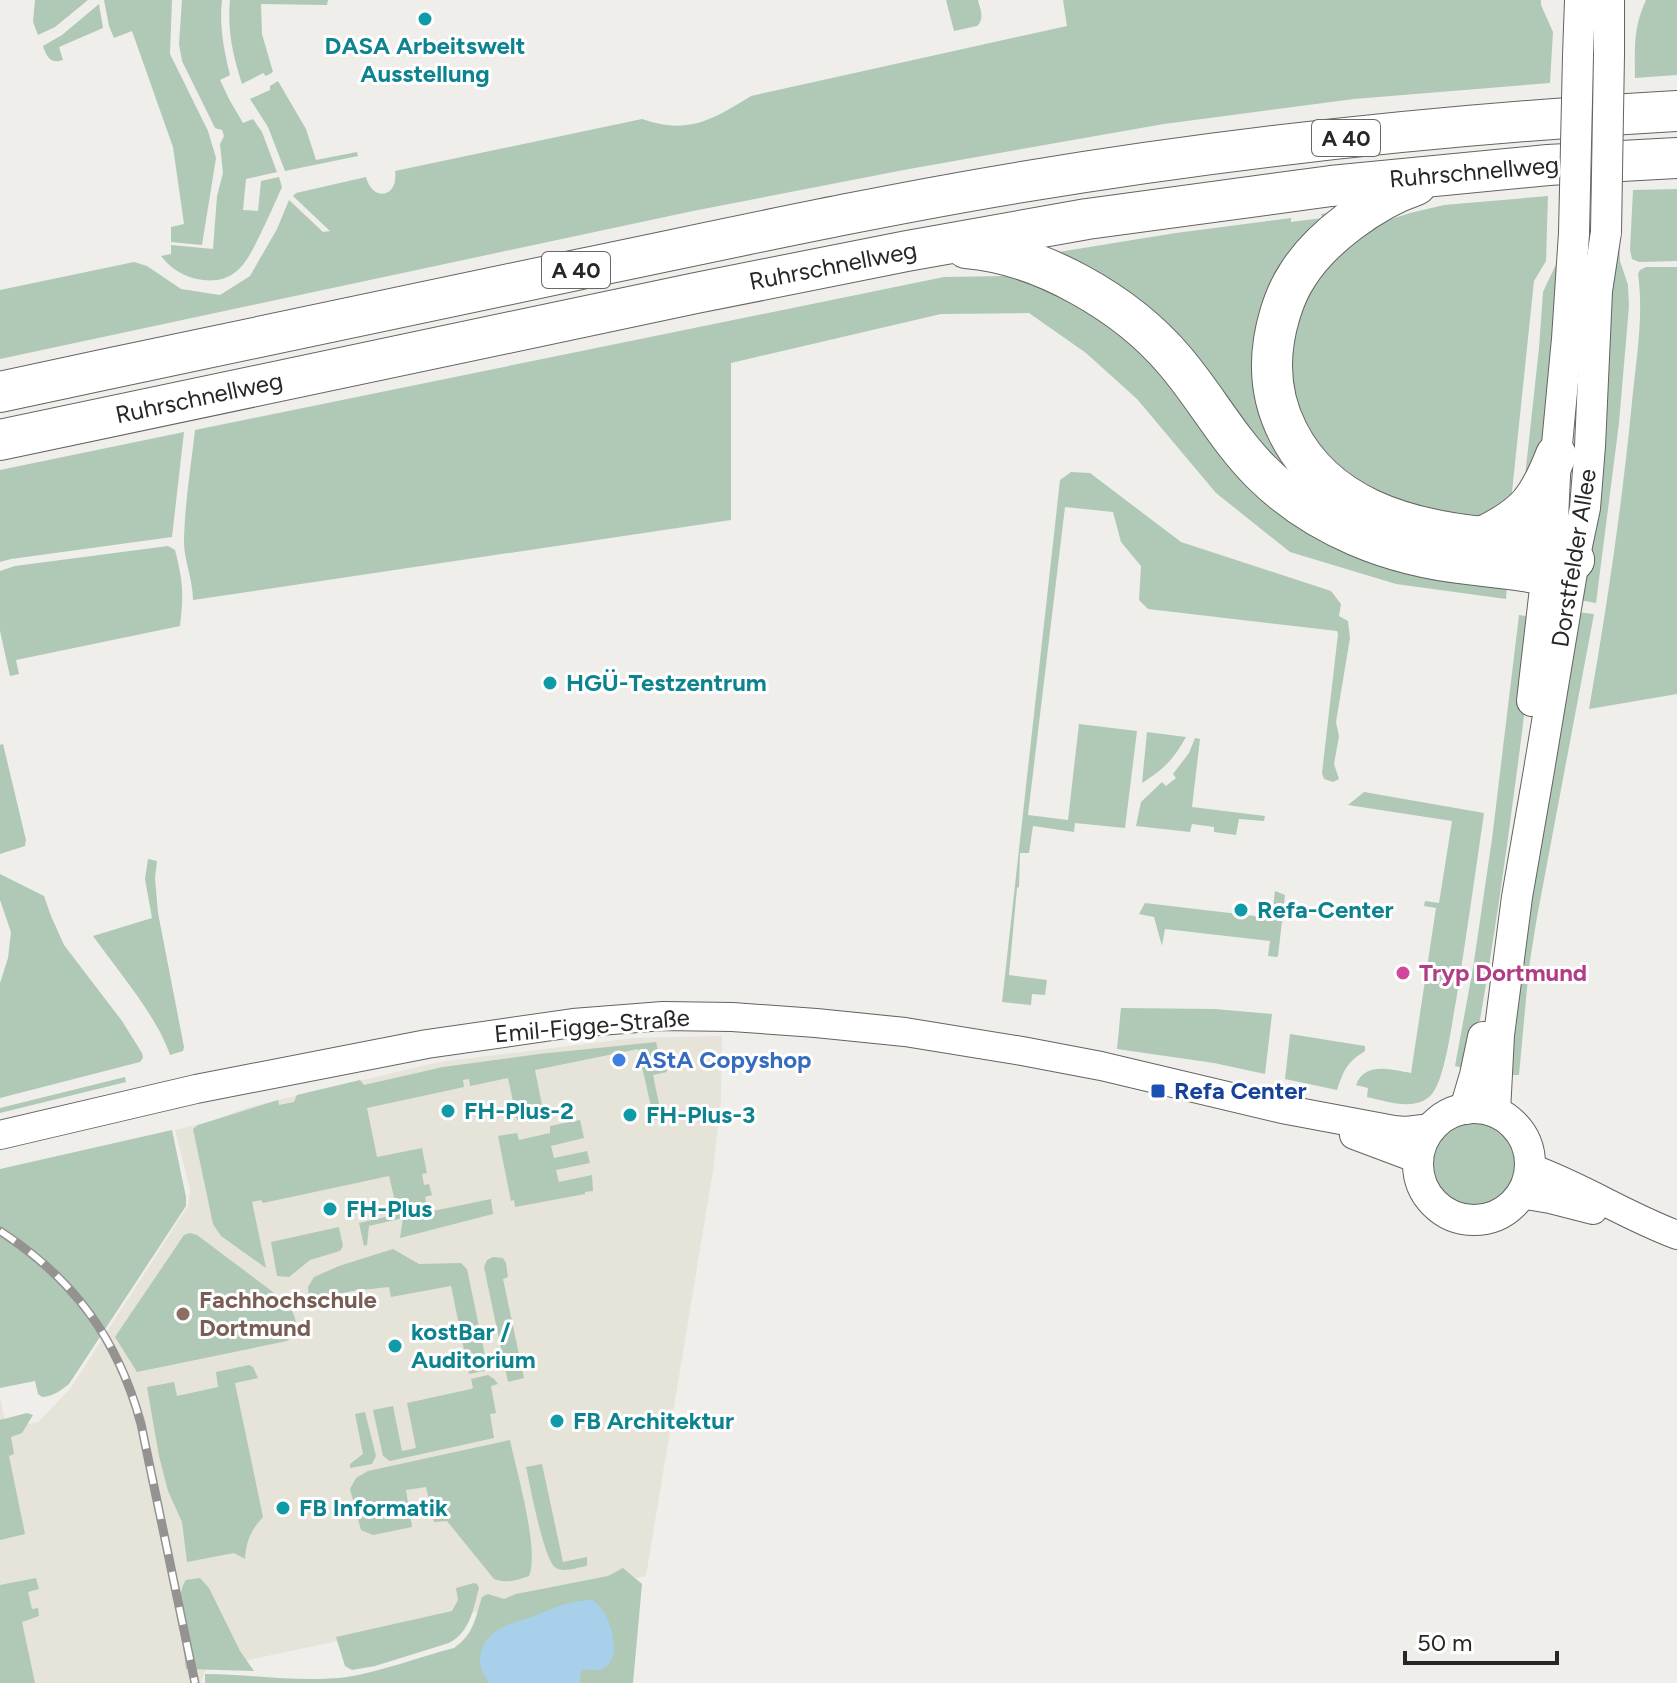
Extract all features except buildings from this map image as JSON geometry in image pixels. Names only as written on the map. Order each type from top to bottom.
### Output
[{"type":"highway","name":"Ruhrschnellweg","points":[[0,392],[706,243],[1022,182],[1358,136],[1671,110]]},
{"type":"highway","name":"Ruhrschnellweg","points":[[0,440],[682,296],[1087,219],[1331,186],[1591,162],[1677,158]]},
{"type":"highway","points":[[1463,173],[1393,195],[1356,217],[1316,252],[1285,297],[1276,326],[1271,353],[1275,400],[1283,424],[1307,464],[1335,489],[1364,508],[1422,527],[1482,537],[1557,559]]},
{"type":"highway","points":[[907,251],[955,247],[1007,255],[1076,283],[1115,307],[1156,340],[1177,363],[1260,470],[1318,518],[1391,549],[1445,562],[1557,559]]},
{"type":"highway","points":[[1482,537],[1503,527],[1533,503],[1547,480],[1556,455]]},
{"type":"main road","name":"Dorstfelder Allee","points":[[1495,1112],[1499,1035],[1515,911],[1566,616],[1557,559],[1556,455],[1574,233],[1580,0]]},
{"type":"main road","name":"Dorstfelder Allee","points":[[1465,1109],[1475,1075],[1502,928],[1557,559],[1585,508],[1597,291],[1606,232],[1609,0]]},
{"type":"main road","points":[[1431,1128],[1418,1159],[1426,1193],[1433,1202],[1449,1214],[1465,1219],[1485,1219],[1501,1213],[1513,1204],[1525,1181],[1529,1157],[1521,1134],[1513,1124],[1495,1112],[1465,1109]]},
{"type":"main road","name":"Emil-Figge-Straße","points":[[1431,1128],[1445,1116],[1465,1109]]},
{"type":"street","name":"Emil-Figge-Straße","points":[[0,1135],[196,1089],[427,1044],[573,1023],[663,1016],[732,1017],[905,1032],[1101,1066],[1282,1109],[1394,1130],[1431,1128]]},
{"type":"street","name":"Emil-Figge-Straße","points":[[1282,1109],[1418,1159]]},
{"type":"street","points":[[1525,1181],[1557,1178],[1668,1231]]},
{"type":"shaded area","points":[[722,1036],[721,1099],[713,1171],[646,1576],[206,1669],[201,1683],[0,1683],[0,1398],[4,1429],[38,1422],[70,1389],[188,1206],[190,1190],[175,1130],[246,1108],[439,1062],[634,1038]]},
{"type":"green space","points":[[35,0],[88,0],[55,27],[38,35],[33,22]]},
{"type":"green space","points":[[104,0],[172,0],[170,54],[208,131],[216,158],[202,245],[171,242],[171,227],[184,224],[173,147],[132,31],[114,38]]},
{"type":"green space","points":[[182,0],[222,0],[222,29],[230,75],[220,80],[243,123],[253,119],[262,132],[277,172],[246,179],[243,210],[258,211],[261,181],[279,177],[282,187],[246,260],[233,274],[215,280],[185,275],[161,256],[171,254],[171,245],[213,249],[217,196],[223,173],[222,130],[215,128],[182,61],[179,44]]},
{"type":"green space","points":[[230,0],[328,0],[327,5],[261,4],[262,34],[273,72],[266,76],[263,73],[242,84],[229,22]]},
{"type":"green space","points":[[946,0],[978,0],[981,20],[977,26],[954,31]]},
{"type":"green space","points":[[1063,0],[1541,0],[1553,32],[1550,83],[1354,99],[1164,124],[909,169],[693,211],[0,359],[0,290],[134,262],[147,266],[181,289],[220,295],[250,276],[277,229],[289,200],[323,232],[330,231],[293,196],[296,193],[366,177],[374,190],[384,194],[393,187],[395,171],[642,119],[673,126],[699,122],[751,96],[1067,26]]},
{"type":"green space","points":[[1646,0],[1677,0],[1677,75],[1635,78],[1637,29]]},
{"type":"green space","points":[[99,4],[103,28],[59,47],[63,60],[50,59],[43,46],[62,35]]},
{"type":"green space","points":[[278,81],[306,129],[316,160],[357,152],[358,156],[285,171],[268,127],[250,99],[270,90],[270,86]]},
{"type":"green space","points":[[1677,189],[1677,261],[1639,262],[1632,259],[1633,190]]},
{"type":"green space","points":[[1548,196],[1546,261],[1534,281],[1510,511],[1492,520],[1407,515],[1302,440],[1283,332],[1340,245],[1376,224],[1444,205]]},
{"type":"green space","points":[[1361,208],[1269,312],[1317,500],[1046,254],[1291,218],[1291,222],[1322,218],[1321,214]]},
{"type":"green space","points":[[1616,231],[1619,231],[1620,261],[1628,285],[1629,306],[1619,423],[1596,603],[1579,600]]},
{"type":"green space","points":[[1558,260],[1548,436],[1523,495],[1543,292]]},
{"type":"green space","points":[[1646,267],[1677,267],[1677,694],[1589,709],[1614,556],[1628,441],[1640,322],[1638,274]]},
{"type":"green space","points":[[1006,276],[1051,285],[1134,332],[1249,478],[1507,585],[1506,599],[1396,584],[1290,552],[1216,493],[1137,399],[1086,353],[1029,313],[941,314],[731,363],[731,520],[193,600],[184,538],[195,430],[944,277]]},
{"type":"green space","points":[[184,432],[172,537],[0,562],[0,470]]},
{"type":"green space","points":[[1071,472],[1090,473],[1181,542],[1331,591],[1341,604],[1339,616],[1348,621],[1350,638],[1336,722],[1339,736],[1334,764],[1339,779],[1333,782],[1324,779],[1322,773],[1337,631],[1148,609],[1139,600],[1141,566],[1121,542],[1113,512],[1065,507],[1028,815],[1068,820],[1079,724],[1137,731],[1125,828],[1075,823],[1074,832],[1033,826],[1029,853],[1020,853],[1009,975],[1047,980],[1045,995],[1032,994],[1031,1005],[1002,1002],[1060,480]]},
{"type":"green space","points":[[168,546],[175,550],[181,579],[180,626],[16,660],[19,674],[10,676],[0,631],[0,571],[15,566]]},
{"type":"green space","points":[[1577,612],[1594,614],[1537,917],[1519,1075],[1503,1075]]},
{"type":"green space","points":[[1519,615],[1532,617],[1525,705],[1500,897],[1471,1070],[1455,1066],[1492,839]]},
{"type":"green space","points":[[1147,732],[1186,737],[1167,763],[1142,783]]},
{"type":"green space","points":[[1195,738],[1200,739],[1192,807],[1265,816],[1264,821],[1239,819],[1236,835],[1214,832],[1214,827],[1192,824],[1190,832],[1136,826],[1141,802],[1162,782],[1166,786],[1176,778],[1173,774],[1189,753]]},
{"type":"green space","points":[[3,744],[26,840],[25,846],[0,854],[0,745]]},
{"type":"green space","points":[[1364,792],[1484,813],[1444,1064],[1436,1088],[1417,1103],[1400,1104],[1367,1097],[1368,1088],[1356,1085],[1360,1077],[1372,1070],[1411,1073],[1436,908],[1424,906],[1425,901],[1439,903],[1452,821],[1348,805]]},
{"type":"green space","points":[[148,859],[157,861],[158,913],[184,1047],[183,1051],[170,1055],[147,1009],[93,936],[152,918],[145,879]]},
{"type":"green space","points":[[0,874],[44,896],[64,945],[122,1021],[142,1053],[140,1062],[0,1098],[0,983],[8,958],[11,932],[0,900]]},
{"type":"green space","points":[[1275,891],[1285,895],[1277,957],[1268,956],[1270,941],[1165,929],[1162,946],[1154,917],[1139,914],[1145,903],[1272,918]]},
{"type":"green space","points":[[1121,1008],[1215,1009],[1272,1014],[1265,1074],[1117,1049]]},
{"type":"green space","points":[[1290,1034],[1365,1046],[1365,1051],[1346,1068],[1337,1090],[1285,1079]]},
{"type":"green space","points":[[656,1042],[667,1072],[653,1075],[662,1118],[654,1120],[638,1049],[535,1070],[544,1115],[517,1120],[508,1078],[470,1086],[469,1079],[463,1080],[464,1087],[367,1108],[377,1157],[422,1148],[427,1173],[422,1174],[424,1185],[429,1184],[432,1195],[425,1197],[428,1212],[491,1199],[493,1214],[400,1238],[403,1218],[369,1226],[367,1245],[364,1246],[359,1223],[398,1214],[389,1176],[263,1203],[261,1200],[252,1202],[266,1268],[221,1236],[213,1224],[193,1129],[198,1125],[278,1100],[279,1105],[294,1102],[297,1095],[360,1080],[364,1085],[443,1067]]},
{"type":"green space","points":[[125,1077],[126,1082],[0,1113],[0,1108]]},
{"type":"green space","points":[[580,1120],[584,1138],[551,1146],[554,1158],[587,1151],[590,1163],[556,1170],[559,1182],[592,1175],[593,1191],[515,1207],[514,1200],[511,1201],[498,1136],[517,1133],[519,1140],[550,1133],[550,1126]]},
{"type":"green space","points":[[1473,1122],[1489,1125],[1503,1134],[1512,1148],[1515,1164],[1512,1180],[1503,1194],[1489,1203],[1473,1206],[1457,1203],[1443,1194],[1434,1180],[1431,1164],[1434,1148],[1443,1134],[1457,1125]]},
{"type":"green space","points":[[172,1130],[186,1206],[69,1384],[60,1391],[42,1397],[38,1394],[35,1381],[0,1388],[0,1169]]},
{"type":"green space","points":[[339,1227],[343,1246],[340,1251],[310,1260],[289,1277],[277,1276],[271,1242]]},
{"type":"green space","points":[[184,1235],[197,1235],[285,1301],[294,1317],[295,1332],[287,1341],[137,1372],[115,1337]]},
{"type":"green space","points":[[393,1249],[419,1264],[461,1263],[467,1269],[488,1370],[469,1374],[451,1286],[391,1297],[389,1287],[352,1291],[314,1303],[309,1300],[308,1287],[314,1277]]},
{"type":"green space","points":[[503,1258],[506,1263],[508,1277],[503,1279],[524,1378],[508,1382],[484,1267],[487,1260]]},
{"type":"green space","points":[[249,1365],[258,1378],[235,1383],[263,1517],[250,1536],[245,1559],[234,1553],[187,1562],[182,1522],[168,1491],[147,1387],[174,1382],[177,1396],[218,1387],[216,1372]]},
{"type":"green space","points":[[488,1375],[498,1384],[491,1386],[496,1413],[490,1414],[494,1438],[390,1461],[383,1456],[373,1410],[393,1406],[402,1451],[416,1448],[407,1403],[471,1389],[471,1379]]},
{"type":"green space","points":[[365,1412],[376,1456],[372,1464],[350,1468],[350,1464],[363,1454],[355,1414]]},
{"type":"green space","points":[[27,1413],[33,1415],[22,1433],[11,1437],[14,1454],[9,1456],[25,1534],[0,1540],[0,1420]]},
{"type":"green space","points":[[510,1440],[532,1548],[529,1576],[508,1581],[494,1579],[447,1521],[434,1522],[426,1487],[406,1490],[412,1527],[373,1535],[361,1530],[350,1489],[356,1478],[368,1471]]},
{"type":"green space","points":[[542,1464],[563,1562],[587,1557],[587,1566],[563,1570],[551,1563],[542,1538],[526,1467]]},
{"type":"green space","points":[[623,1568],[642,1584],[633,1683],[205,1683],[205,1674],[329,1679],[387,1668],[454,1648],[461,1643],[470,1632],[482,1597],[488,1594],[504,1599],[608,1576]]},
{"type":"green space","points":[[36,1578],[39,1589],[28,1592],[32,1609],[38,1608],[39,1616],[22,1622],[35,1683],[0,1683],[0,1585]]},
{"type":"green space","points":[[200,1578],[209,1588],[240,1651],[254,1671],[186,1669],[180,1598],[186,1580]]},
{"type":"green space","points":[[474,1583],[479,1588],[470,1620],[462,1633],[449,1643],[375,1666],[352,1670],[345,1666],[336,1637],[452,1611],[458,1600],[456,1588]]},
{"type":"water","points":[[592,1600],[609,1623],[614,1645],[609,1663],[602,1669],[582,1670],[580,1683],[490,1683],[484,1676],[481,1652],[495,1632],[561,1606]]},
{"type":"railway","points":[[0,1231],[50,1269],[71,1291],[106,1338],[120,1365],[141,1424],[195,1683]]},
{"type":"place","name":"DASA Arbeitswelt Ausstellung","points":[[425,19]]},
{"type":"place","name":"HGÜ-Testzentrum","points":[[550,683]]},
{"type":"place","name":"Refa-Center","points":[[1241,910]]},
{"type":"place","name":"Tryp Dortmund","points":[[1403,973]]},
{"type":"place","name":"AStA Copyshop","points":[[619,1060]]},
{"type":"place","name":"Refa Center","points":[[1158,1091]]},
{"type":"place","name":"FH-Plus-2","points":[[448,1111]]},
{"type":"place","name":"FH-Plus-3","points":[[630,1115]]},
{"type":"place","name":"FH-Plus","points":[[330,1209]]},
{"type":"place","name":"Fachhochschule Dortmund","points":[[183,1314]]},
{"type":"place","name":"kostBar / Auditorium","points":[[395,1346]]},
{"type":"place","name":"FB Architektur","points":[[557,1421]]},
{"type":"place","name":"FB Informatik","points":[[283,1508]]}]
